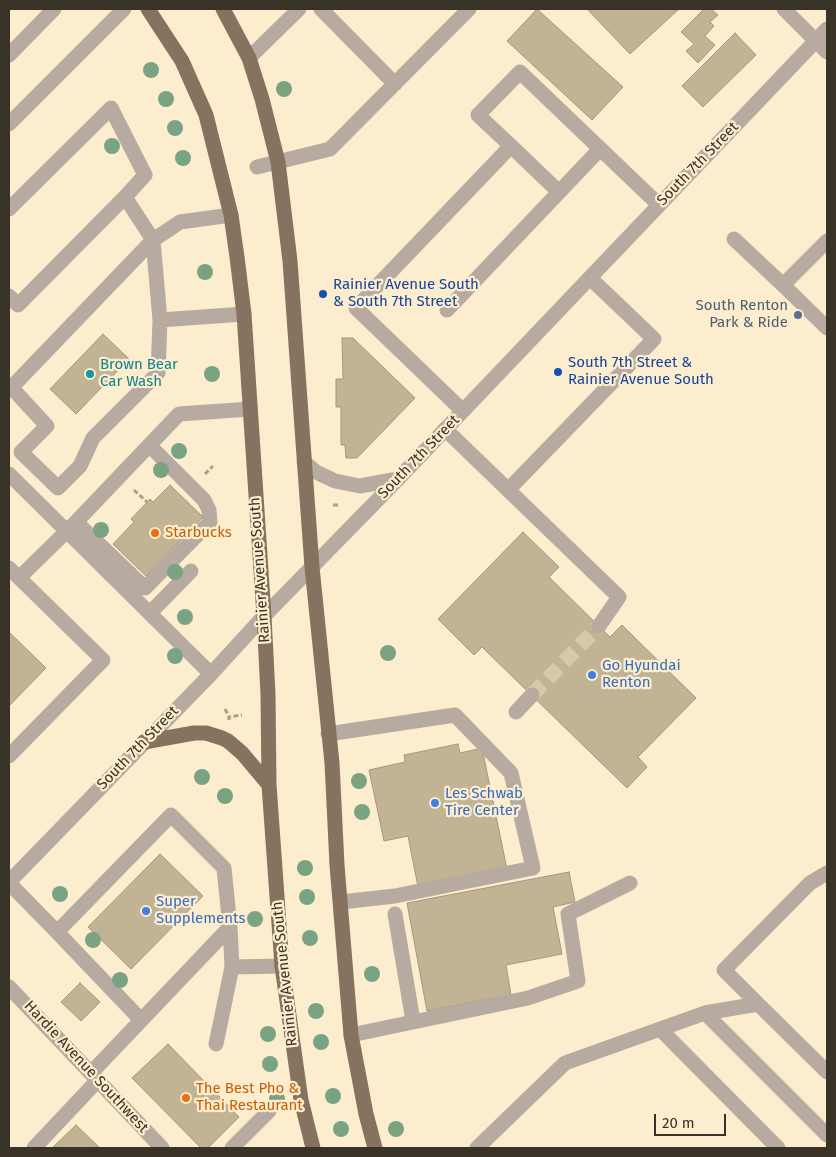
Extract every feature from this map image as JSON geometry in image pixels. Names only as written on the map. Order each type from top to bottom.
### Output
[{"type":"main road","name":"Rainier Avenue South","points":[[148,9],[182,61],[206,115],[231,215],[244,314],[264,616],[268,694],[269,785],[282,966],[301,1100],[314,1148]]},
{"type":"main road","points":[[223,9],[249,58],[262,99],[278,162],[290,261],[312,567],[332,763],[337,865],[351,1036],[366,1114],[375,1148]]},
{"type":"main road","points":[[144,742],[194,733],[206,733],[228,741],[242,753],[269,785]]},
{"type":"street","points":[[9,55],[54,9]]},
{"type":"street","points":[[9,124],[124,9]]},
{"type":"street","points":[[249,58],[299,9]]},
{"type":"street","points":[[321,9],[395,84]]},
{"type":"street","points":[[258,168],[330,149],[469,9]]},
{"type":"street","points":[[784,9],[827,52]]},
{"type":"street","name":"South 7th Street","points":[[9,883],[827,30]]},
{"type":"street","points":[[559,192],[478,115],[520,72],[658,205]]},
{"type":"street","points":[[9,209],[111,108],[145,175],[125,197],[12,305]]},
{"type":"street","points":[[462,410],[356,308],[511,146]]},
{"type":"street","points":[[447,310],[600,149]]},
{"type":"street","points":[[125,197],[153,240],[160,320],[158,373],[92,438],[80,466],[58,488],[21,452],[47,426],[10,389],[153,240],[180,222],[231,215]]},
{"type":"street","points":[[734,239],[827,328]]},
{"type":"street","points":[[783,285],[827,241]]},
{"type":"street","points":[[508,490],[654,340],[590,278]]},
{"type":"street","points":[[160,320],[244,314]]},
{"type":"street","points":[[9,756],[103,660],[14,573],[71,526],[178,414],[250,409]]},
{"type":"street","points":[[445,429],[619,597],[599,626]]},
{"type":"street","points":[[9,474],[145,588],[210,522],[209,510],[204,500],[149,445]]},
{"type":"street","points":[[304,462],[316,472],[335,481],[360,486],[398,479]]},
{"type":"street","points":[[71,526],[150,613],[211,674]]},
{"type":"street","points":[[150,613],[191,571]]},
{"type":"street","points":[[516,712],[532,695]]},
{"type":"street","points":[[328,734],[454,715],[511,773],[533,868],[395,896],[341,902]]},
{"type":"street","points":[[57,932],[171,815],[224,868],[232,967],[216,1044]]},
{"type":"street","points":[[827,873],[810,883],[724,970],[827,1072]]},
{"type":"street","points":[[9,883],[142,1020]]},
{"type":"street","points":[[351,1036],[528,998],[578,981],[568,914],[630,883]]},
{"type":"street","points":[[395,914],[413,1022]]},
{"type":"street","points":[[34,1148],[142,1020],[230,927]]},
{"type":"street","points":[[232,967],[282,966]]},
{"type":"street","name":"Hardie Avenue Southwest","points":[[10,990],[95,1076],[162,1148]]},
{"type":"street","points":[[477,1148],[565,1063],[705,1014],[758,1004]]},
{"type":"street","points":[[705,1014],[827,1135]]},
{"type":"street","points":[[660,1029],[778,1148]]},
{"type":"street","points":[[232,1148],[269,1111]]},
{"type":"path","points":[[131,488],[147,502]]},
{"type":"path","points":[[333,505],[340,504]]},
{"type":"path","points":[[225,709],[229,717],[229,726]]},
{"type":"path","points":[[229,717],[242,715]]},
{"type":"building","points":[[537,9],[623,87],[592,120],[507,41]]},
{"type":"building","points":[[587,9],[679,9],[630,54]]},
{"type":"building","points":[[704,9],[711,9],[718,15],[710,22],[714,26],[705,36],[715,45],[698,63],[686,51],[694,44],[681,32]]},
{"type":"building","points":[[735,33],[756,55],[703,107],[682,86]]},
{"type":"building","name":"Brown Bear Car Wash","points":[[103,334],[129,359],[76,414],[50,389]]},
{"type":"building","points":[[342,338],[353,338],[415,398],[357,458],[346,458],[345,445],[341,445],[341,407],[336,407],[336,379],[343,379]]},
{"type":"building","name":"Starbucks","points":[[170,485],[203,517],[146,576],[113,544],[134,522],[131,519],[150,499],[153,502]]},
{"type":"building","name":"Go Hyundai Renton","points":[[523,532],[559,567],[549,577],[610,637],[622,625],[696,698],[638,757],[647,767],[627,788],[482,647],[474,655],[438,619]]},
{"type":"building","points":[[9,632],[46,668],[9,706]]},
{"type":"building","name":"Les Schwab Tire Center","points":[[458,744],[460,753],[482,748],[507,869],[418,887],[408,836],[384,841],[369,770],[405,762],[404,755]]},
{"type":"building","name":"Super Supplements","points":[[160,854],[203,896],[131,969],[88,927]]},
{"type":"building","points":[[569,872],[575,902],[553,907],[562,954],[506,965],[511,995],[427,1011],[407,903]]},
{"type":"building","points":[[80,983],[100,1002],[81,1021],[61,1002]]},
{"type":"building","name":"The Best Pho & Thai Restaurant","points":[[168,1044],[239,1117],[208,1148],[201,1148],[132,1078]]},
{"type":"building","points":[[76,1125],[100,1148],[52,1148]]},
{"type":"tunnel","points":[[532,695],[599,626]]},
{"type":"place","name":"Rainier Avenue South & South 7th Street","points":[[323,294]]},
{"type":"place","name":"South Renton Park & Ride","points":[[798,315]]},
{"type":"place","name":"South 7th Street & Rainier Avenue South","points":[[558,372]]},
{"type":"place","name":"Brown Bear Car Wash","points":[[90,374]]},
{"type":"place","name":"Starbucks","points":[[155,533]]},
{"type":"place","name":"Go Hyundai Renton","points":[[592,675]]},
{"type":"place","name":"Les Schwab Tire Center","points":[[435,803]]},
{"type":"place","name":"Super Supplements","points":[[146,911]]},
{"type":"place","name":"The Best Pho & Thai Restaurant","points":[[186,1098]]}]
